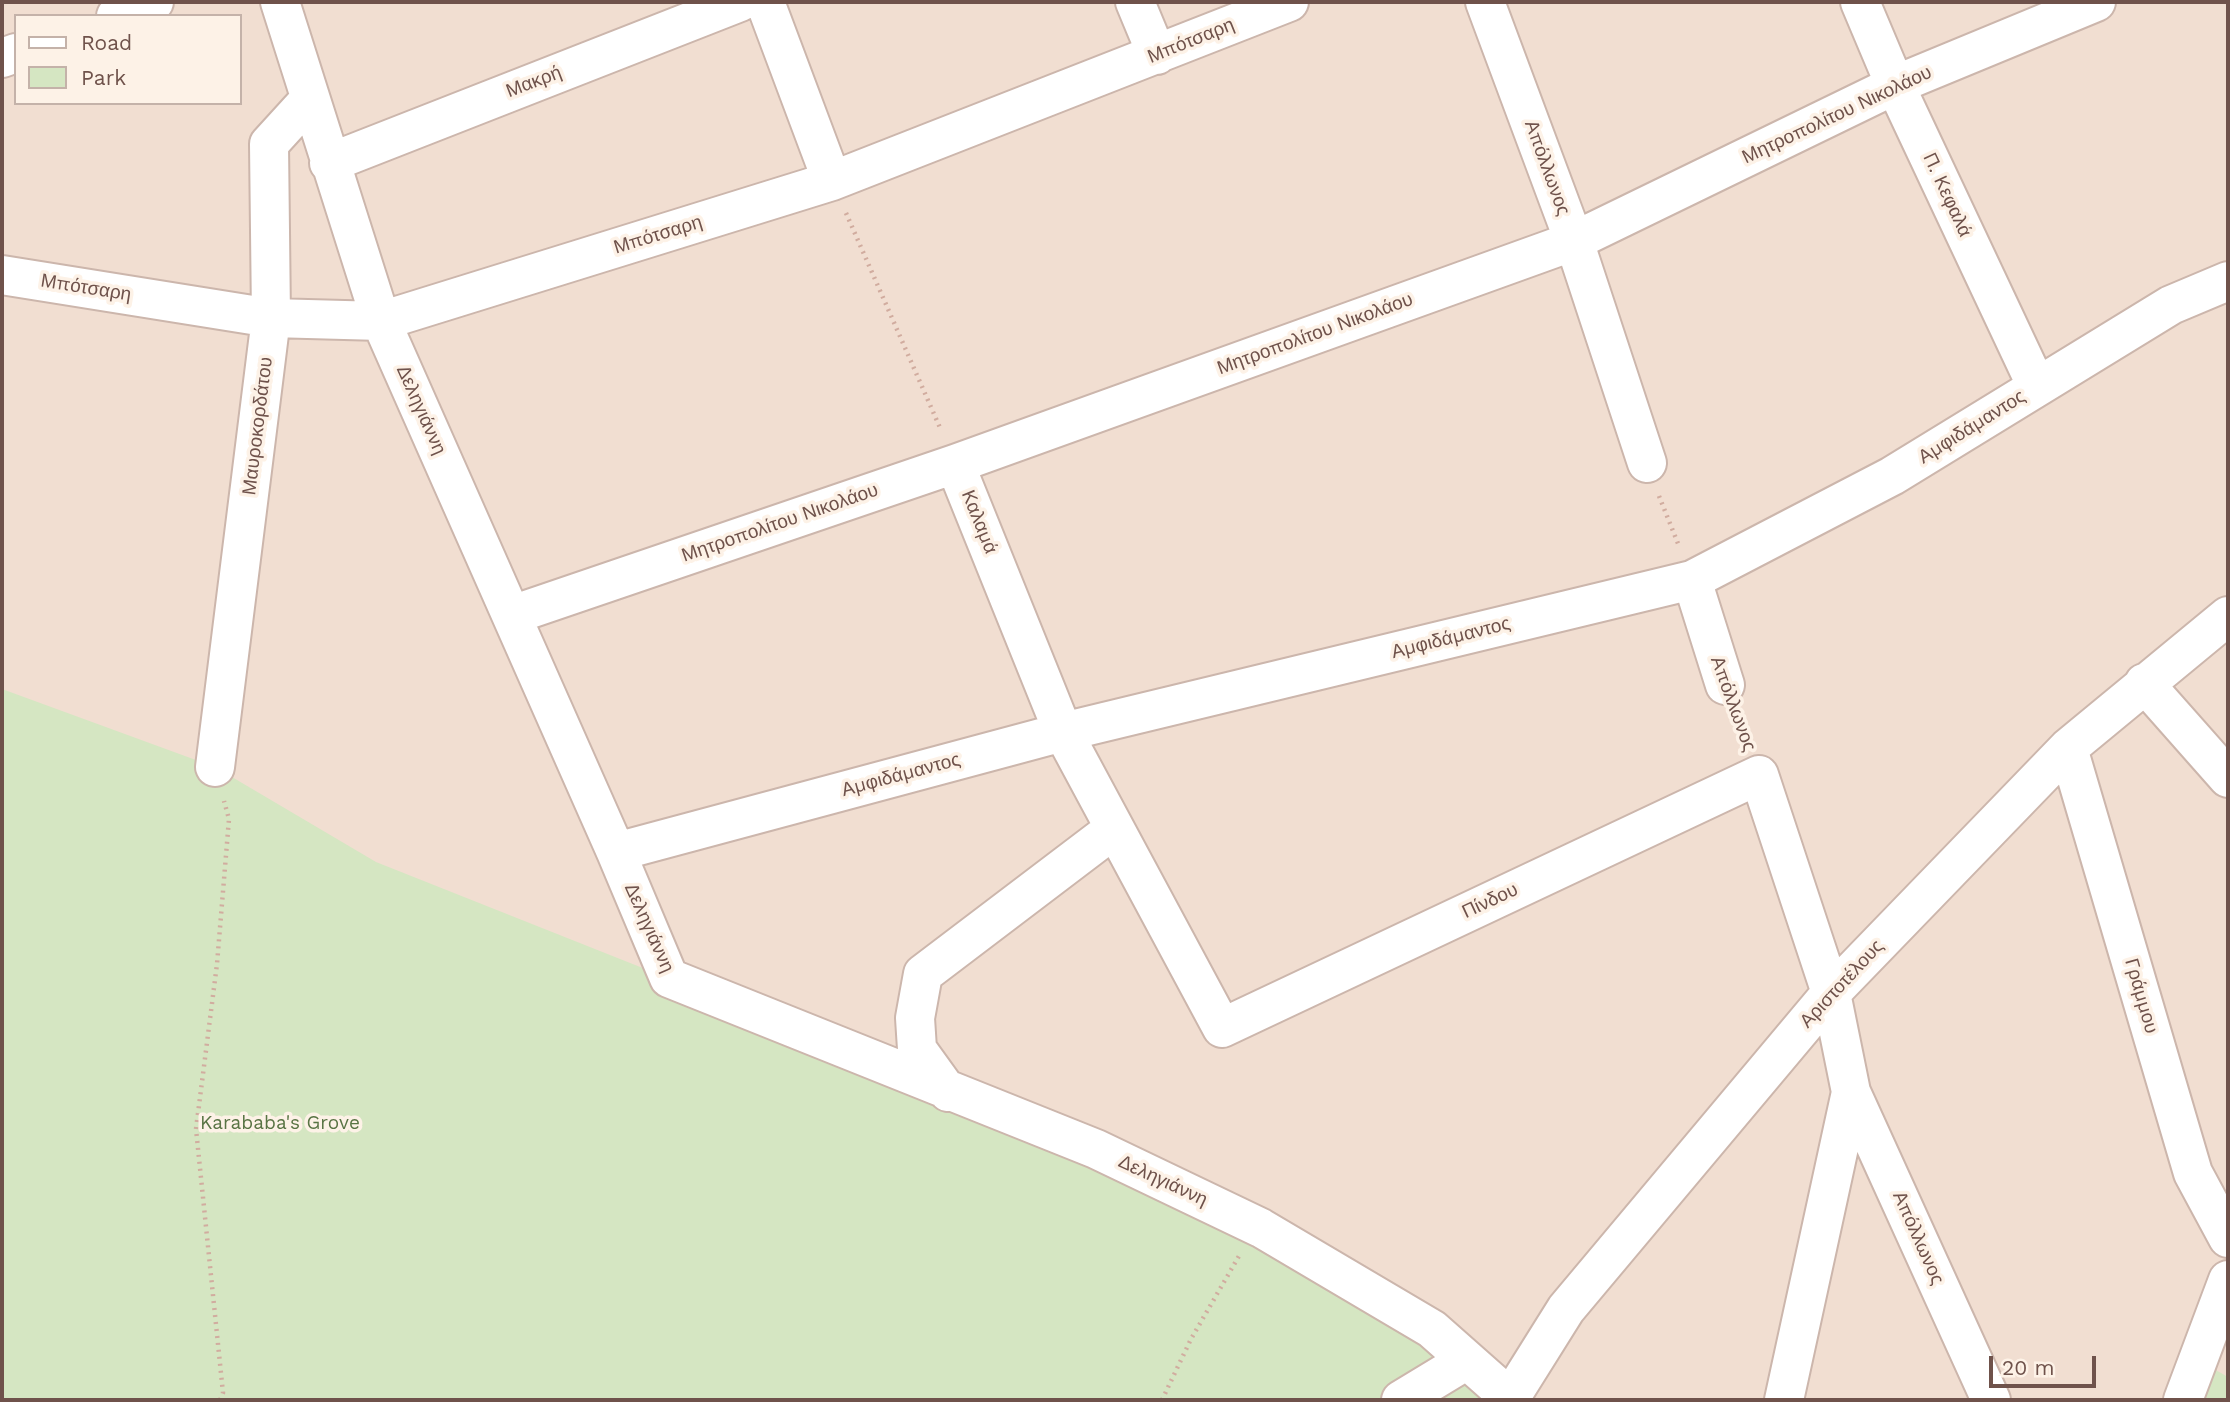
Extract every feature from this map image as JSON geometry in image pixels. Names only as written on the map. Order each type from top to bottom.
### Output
[{"type":"street","points":[[121,14],[154,2]]},
{"type":"street","name":"Δεληγιάννη","points":[[280,2],[328,163],[381,321],[616,852],[668,978],[1096,1149],[1261,1228],[1432,1329],[1509,1399]]},
{"type":"street","name":"Μακρή","points":[[328,163],[740,2]]},
{"type":"street","points":[[765,2],[832,181]]},
{"type":"street","points":[[1135,2],[1157,55]]},
{"type":"street","name":"Μπότσαρη","points":[[2,275],[271,318],[381,321],[832,181],[1289,2]]},
{"type":"street","name":"Απόλλωνος","points":[[1485,2],[1574,241],[1647,463]]},
{"type":"street","name":"Π. Κεφαλά","points":[[1860,2],[1895,85],[2037,387]]},
{"type":"street","name":"Μητροπολίτου Νικολάου","points":[[512,615],[955,464],[1574,241],[1895,85],[2096,2]]},
{"type":"street","name":"Μαυροκορδάτου","points":[[215,767],[271,318],[269,144],[310,99]]},
{"type":"street","name":"Αμφιδάμαντος","points":[[616,852],[1063,732],[1692,580],[1892,476],[2171,305],[2228,281]]},
{"type":"street","name":"Καλαμά","points":[[955,464],[1063,732],[1222,1028]]},
{"type":"street","name":"Απόλλωνος","points":[[1692,580],[1725,685]]},
{"type":"street","name":"Αριστοτέλους","points":[[1509,1399],[1566,1309],[1831,993],[2068,748],[2144,682],[2228,616]]},
{"type":"street","points":[[2144,682],[2228,778]]},
{"type":"street","name":"Γράμμου","points":[[2068,748],[2193,1173],[2228,1238]]},
{"type":"street","name":"Απόλλωνος","points":[[1759,775],[1831,993],[1851,1092],[1991,1400]]},
{"type":"street","name":"Πίνδου","points":[[1222,1028],[1759,775]]},
{"type":"street","points":[[948,1092],[917,1049],[915,1018],[923,974],[1114,828]]},
{"type":"street","points":[[1784,1400],[1851,1092]]},
{"type":"street","points":[[2183,1400],[2228,1280]]},
{"type":"street","points":[[1401,1400],[1467,1360]]},
{"type":"path","points":[[832,181],[955,464]]},
{"type":"path","points":[[1647,463],[1692,580]]},
{"type":"path","name":"Απόλλωνος","points":[[1725,685],[1759,775]]},
{"type":"path","points":[[215,767],[229,819],[217,964],[196,1129],[223,1393],[220,1400]]},
{"type":"path","points":[[1162,1400],[1231,1265],[1261,1228]]},
{"type":"shaded area","points":[[2,2],[2228,2],[2228,1400],[2,1400]]},
{"type":"green space","name":"Karababa's Grove","points":[[2,689],[215,767],[376,862],[844,1048],[1261,1228],[1509,1400],[2,1400]]},
{"type":"green space","points":[[2198,1360],[2228,1377],[2228,1400],[2183,1400]]}]
